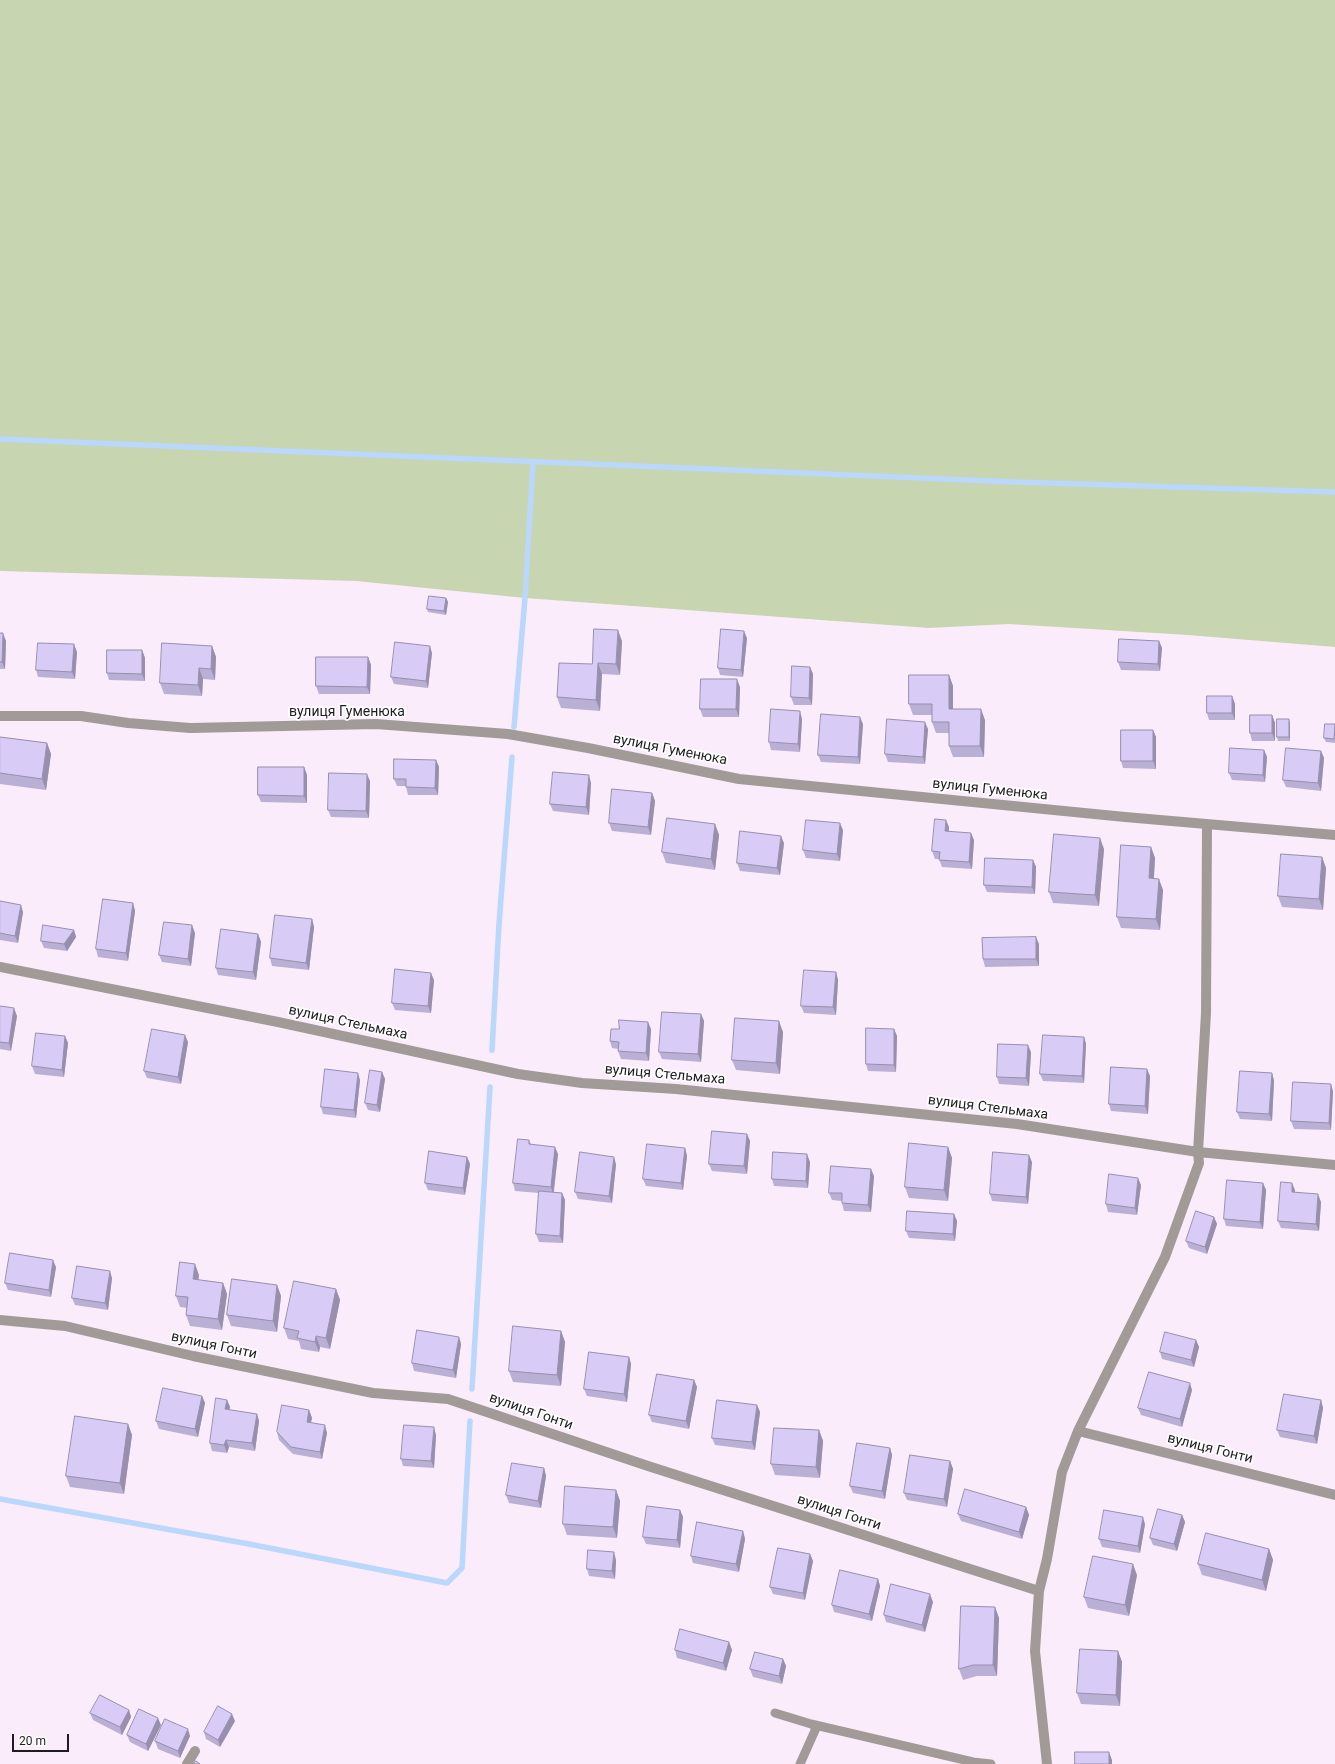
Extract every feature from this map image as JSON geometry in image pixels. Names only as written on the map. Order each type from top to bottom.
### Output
[{"type":"street","name":"вулиця Гуменюка","points":[[0,716],[81,716],[128,723],[190,728],[376,724],[508,734],[588,748],[739,779],[1207,825],[1335,836]]},
{"type":"street","points":[[1047,1764],[1035,1651],[1039,1591],[1047,1560],[1062,1472],[1078,1432],[1165,1257],[1199,1163],[1198,1152],[1206,1013],[1207,825]]},
{"type":"street","name":"вулиця Стельмаха","points":[[0,967],[278,1022],[518,1074],[582,1083],[676,1089],[1016,1124],[1198,1152],[1335,1165]]},
{"type":"street","name":"вулиця Гонти","points":[[0,1320],[65,1326],[193,1356],[373,1393],[448,1399],[655,1469],[1039,1591]]},
{"type":"street","name":"вулиця Гонти","points":[[1078,1432],[1335,1495]]},
{"type":"street","points":[[187,1764],[195,1752]]},
{"type":"lane","points":[[775,1713],[817,1726],[973,1762],[992,1764]]},
{"type":"lane","points":[[800,1764],[817,1726]]},
{"type":"green space","points":[[0,0],[1335,0],[1335,647],[1188,635],[1009,624],[929,628],[525,598],[356,581],[0,571]]},
{"type":"building","points":[[429,596],[446,598],[444,611],[427,609]]},
{"type":"building","points":[[594,629],[618,630],[616,664],[598,663],[596,700],[557,697],[559,663],[592,664]]},
{"type":"building","points":[[721,629],[744,631],[741,670],[718,668]]},
{"type":"building","points":[[0,633],[3,633],[2,662],[0,662]]},
{"type":"building","points":[[1119,639],[1159,641],[1158,664],[1118,662]]},
{"type":"building","points":[[395,642],[430,646],[426,681],[391,677]]},
{"type":"building","points":[[38,643],[74,644],[72,672],[36,670]]},
{"type":"building","points":[[162,643],[212,646],[211,669],[199,668],[198,685],[160,683]]},
{"type":"building","points":[[107,650],[142,650],[142,674],[107,673]]},
{"type":"building","points":[[316,657],[368,657],[367,687],[316,686]]},
{"type":"building","points":[[792,666],[810,667],[809,698],[791,697]]},
{"type":"building","points":[[909,675],[949,675],[949,709],[981,709],[980,746],[949,746],[949,722],[932,722],[932,704],[909,704]]},
{"type":"building","points":[[701,679],[737,679],[736,709],[700,709]]},
{"type":"building","points":[[1207,696],[1232,696],[1232,713],[1207,713]]},
{"type":"building","points":[[771,709],[800,711],[798,744],[769,742]]},
{"type":"building","points":[[821,714],[860,717],[858,757],[818,755]]},
{"type":"building","points":[[1250,715],[1272,715],[1272,733],[1250,733]]},
{"type":"building","points":[[887,719],[925,722],[923,757],[885,754]]},
{"type":"building","points":[[1277,719],[1289,719],[1289,737],[1277,737]]},
{"type":"building","points":[[1325,724],[1335,724],[1334,739],[1324,738]]},
{"type":"building","points":[[1121,730],[1153,730],[1153,761],[1121,761]]},
{"type":"building","points":[[0,737],[47,743],[42,779],[0,773]]},
{"type":"building","points":[[1230,748],[1264,750],[1263,775],[1229,773]]},
{"type":"building","points":[[1286,748],[1321,751],[1318,783],[1283,780]]},
{"type":"building","points":[[394,759],[436,760],[435,788],[406,787],[406,779],[394,779]]},
{"type":"building","points":[[258,767],[304,767],[304,796],[258,795]]},
{"type":"building","points":[[553,772],[589,775],[586,807],[550,804]]},
{"type":"building","points":[[329,773],[367,774],[366,811],[328,810]]},
{"type":"building","points":[[612,789],[652,793],[648,827],[609,823]]},
{"type":"building","points":[[667,818],[715,824],[711,859],[662,852]]},
{"type":"building","points":[[935,819],[946,820],[945,831],[971,833],[969,862],[939,860],[940,852],[932,851]]},
{"type":"building","points":[[806,820],[840,823],[837,854],[803,850]]},
{"type":"building","points":[[740,831],[781,836],[777,868],[737,863]]},
{"type":"building","points":[[1054,834],[1100,838],[1095,895],[1049,892]]},
{"type":"building","points":[[1121,845],[1151,847],[1149,878],[1159,879],[1156,919],[1117,917]]},
{"type":"building","points":[[1281,854],[1322,857],[1319,899],[1278,896]]},
{"type":"building","points":[[985,858],[1033,860],[1032,887],[984,885]]},
{"type":"building","points":[[103,899],[133,903],[126,953],[96,949]]},
{"type":"building","points":[[0,901],[21,905],[15,936],[0,933]]},
{"type":"building","points":[[275,915],[312,919],[306,963],[270,958]]},
{"type":"building","points":[[164,922],[192,925],[188,959],[159,955]]},
{"type":"building","points":[[43,925],[74,930],[64,944],[41,941]]},
{"type":"building","points":[[221,929],[258,934],[253,972],[216,968]]},
{"type":"building","points":[[1036,937],[1036,959],[983,959],[982,938]]},
{"type":"building","points":[[395,969],[431,973],[428,1006],[392,1003]]},
{"type":"building","points":[[804,970],[836,972],[833,1007],[801,1006]]},
{"type":"building","points":[[0,1006],[14,1008],[9,1043],[0,1042]]},
{"type":"building","points":[[662,1012],[701,1014],[698,1054],[659,1052]]},
{"type":"building","points":[[735,1018],[779,1021],[776,1063],[732,1060]]},
{"type":"building","points":[[619,1020],[648,1022],[646,1053],[618,1051],[619,1042],[610,1041],[611,1029],[619,1029]]},
{"type":"building","points":[[866,1028],[894,1029],[894,1065],[866,1064]]},
{"type":"building","points":[[152,1029],[185,1035],[178,1077],[144,1071]]},
{"type":"building","points":[[36,1033],[65,1036],[62,1070],[32,1066]]},
{"type":"building","points":[[1043,1035],[1084,1037],[1082,1076],[1040,1074]]},
{"type":"building","points":[[998,1044],[1028,1045],[1026,1078],[997,1077]]},
{"type":"building","points":[[1111,1067],[1147,1069],[1145,1106],[1109,1104]]},
{"type":"building","points":[[325,1069],[358,1073],[354,1110],[321,1107]]},
{"type":"building","points":[[370,1070],[382,1072],[377,1105],[365,1103]]},
{"type":"building","points":[[1240,1071],[1272,1073],[1269,1114],[1237,1112]]},
{"type":"building","points":[[1293,1082],[1331,1084],[1329,1123],[1291,1121]]},
{"type":"building","points":[[712,1131],[747,1134],[744,1166],[709,1164]]},
{"type":"building","points":[[518,1139],[529,1140],[529,1144],[555,1147],[551,1187],[513,1183]]},
{"type":"building","points":[[909,1143],[948,1147],[944,1190],[905,1187]]},
{"type":"building","points":[[647,1144],[685,1148],[681,1183],[643,1179]]},
{"type":"building","points":[[429,1151],[467,1157],[463,1188],[425,1183]]},
{"type":"building","points":[[580,1152],[614,1157],[609,1196],[575,1192]]},
{"type":"building","points":[[773,1152],[807,1154],[806,1181],[772,1179]]},
{"type":"building","points":[[993,1152],[1029,1155],[1026,1197],[990,1194]]},
{"type":"building","points":[[831,1166],[871,1169],[868,1205],[842,1203],[842,1193],[829,1193]]},
{"type":"building","points":[[1109,1174],[1138,1178],[1135,1208],[1106,1204]]},
{"type":"building","points":[[1227,1180],[1263,1183],[1260,1222],[1224,1219]]},
{"type":"building","points":[[1281,1182],[1292,1183],[1292,1192],[1318,1194],[1316,1224],[1278,1221]]},
{"type":"building","points":[[539,1191],[562,1193],[560,1236],[536,1234]]},
{"type":"building","points":[[907,1211],[954,1214],[953,1234],[906,1231]]},
{"type":"building","points":[[1196,1211],[1214,1217],[1205,1247],[1186,1241]]},
{"type":"building","points":[[10,1253],[53,1260],[49,1290],[5,1283]]},
{"type":"building","points":[[180,1262],[195,1264],[193,1279],[223,1283],[218,1319],[186,1315],[188,1297],[176,1296]]},
{"type":"building","points":[[77,1266],[110,1271],[105,1303],[72,1298]]},
{"type":"building","points":[[232,1279],[277,1285],[273,1321],[227,1315]]},
{"type":"building","points":[[294,1281],[336,1289],[326,1338],[316,1336],[315,1342],[297,1338],[299,1331],[284,1328]]},
{"type":"building","points":[[513,1326],[561,1331],[557,1375],[509,1371]]},
{"type":"building","points":[[417,1330],[459,1337],[453,1370],[412,1363]]},
{"type":"building","points":[[1165,1332],[1196,1340],[1191,1360],[1160,1352]]},
{"type":"building","points":[[589,1352],[629,1357],[624,1394],[584,1389]]},
{"type":"building","points":[[1149,1372],[1190,1383],[1180,1419],[1138,1408]]},
{"type":"building","points":[[657,1374],[694,1380],[686,1421],[649,1415]]},
{"type":"building","points":[[163,1388],[202,1396],[195,1429],[156,1421]]},
{"type":"building","points":[[1284,1394],[1321,1400],[1314,1436],[1277,1430]]},
{"type":"building","points":[[216,1398],[227,1400],[225,1409],[257,1414],[252,1443],[226,1440],[224,1445],[210,1443]]},
{"type":"building","points":[[717,1400],[757,1405],[752,1442],[712,1438]]},
{"type":"building","points":[[282,1405],[309,1410],[307,1422],[325,1425],[320,1452],[291,1447],[277,1432]]},
{"type":"building","points":[[75,1416],[128,1424],[120,1483],[66,1476]]},
{"type":"building","points":[[404,1425],[434,1427],[431,1461],[401,1459]]},
{"type":"building","points":[[774,1428],[819,1430],[816,1467],[771,1464]]},
{"type":"building","points":[[857,1443],[890,1448],[882,1491],[850,1486]]},
{"type":"building","points":[[910,1455],[950,1461],[944,1499],[904,1493]]},
{"type":"building","points":[[512,1463],[544,1468],[538,1501],[506,1495]]},
{"type":"building","points":[[565,1486],[616,1490],[613,1527],[563,1524]]},
{"type":"building","points":[[965,1489],[1026,1507],[1019,1532],[958,1514]]},
{"type":"building","points":[[647,1506],[680,1510],[677,1540],[643,1537]]},
{"type":"building","points":[[1158,1509],[1182,1515],[1174,1544],[1150,1538]]},
{"type":"building","points":[[1104,1510],[1143,1517],[1138,1546],[1099,1539]]},
{"type":"building","points":[[697,1522],[743,1531],[736,1564],[691,1556]]},
{"type":"building","points":[[1206,1533],[1269,1549],[1262,1580],[1198,1564]]},
{"type":"building","points":[[778,1548],[810,1554],[803,1593],[770,1587]]},
{"type":"building","points":[[588,1550],[614,1552],[612,1571],[587,1569]]},
{"type":"building","points":[[1093,1556],[1133,1564],[1125,1605],[1084,1597]]},
{"type":"building","points":[[840,1570],[878,1579],[869,1614],[832,1605]]},
{"type":"building","points":[[891,1584],[930,1594],[922,1625],[884,1615]]},
{"type":"building","points":[[961,1606],[995,1607],[993,1665],[973,1665],[959,1669]]},
{"type":"building","points":[[680,1629],[729,1642],[723,1663],[675,1650]]},
{"type":"building","points":[[1080,1649],[1118,1651],[1116,1695],[1077,1693]]},
{"type":"building","points":[[755,1652],[783,1659],[779,1676],[750,1669]]},
{"type":"building","points":[[100,1695],[129,1710],[120,1727],[90,1713]]},
{"type":"building","points":[[218,1706],[232,1714],[218,1740],[204,1732]]},
{"type":"building","points":[[139,1709],[158,1718],[146,1744],[127,1735]]},
{"type":"building","points":[[165,1719],[188,1729],[178,1751],[155,1741]]},
{"type":"building","points":[[1075,1752],[1109,1752],[1109,1764],[1075,1764]]},
{"type":"waterway","points":[[0,439],[1015,482],[1335,492]]},
{"type":"waterway","points":[[514,727],[525,598],[533,462]]},
{"type":"waterway","points":[[492,1050],[499,924],[512,757]]},
{"type":"waterway","points":[[472,1389],[490,1087]]},
{"type":"waterway","points":[[0,1499],[249,1544],[447,1583],[462,1568],[470,1421]]}]
